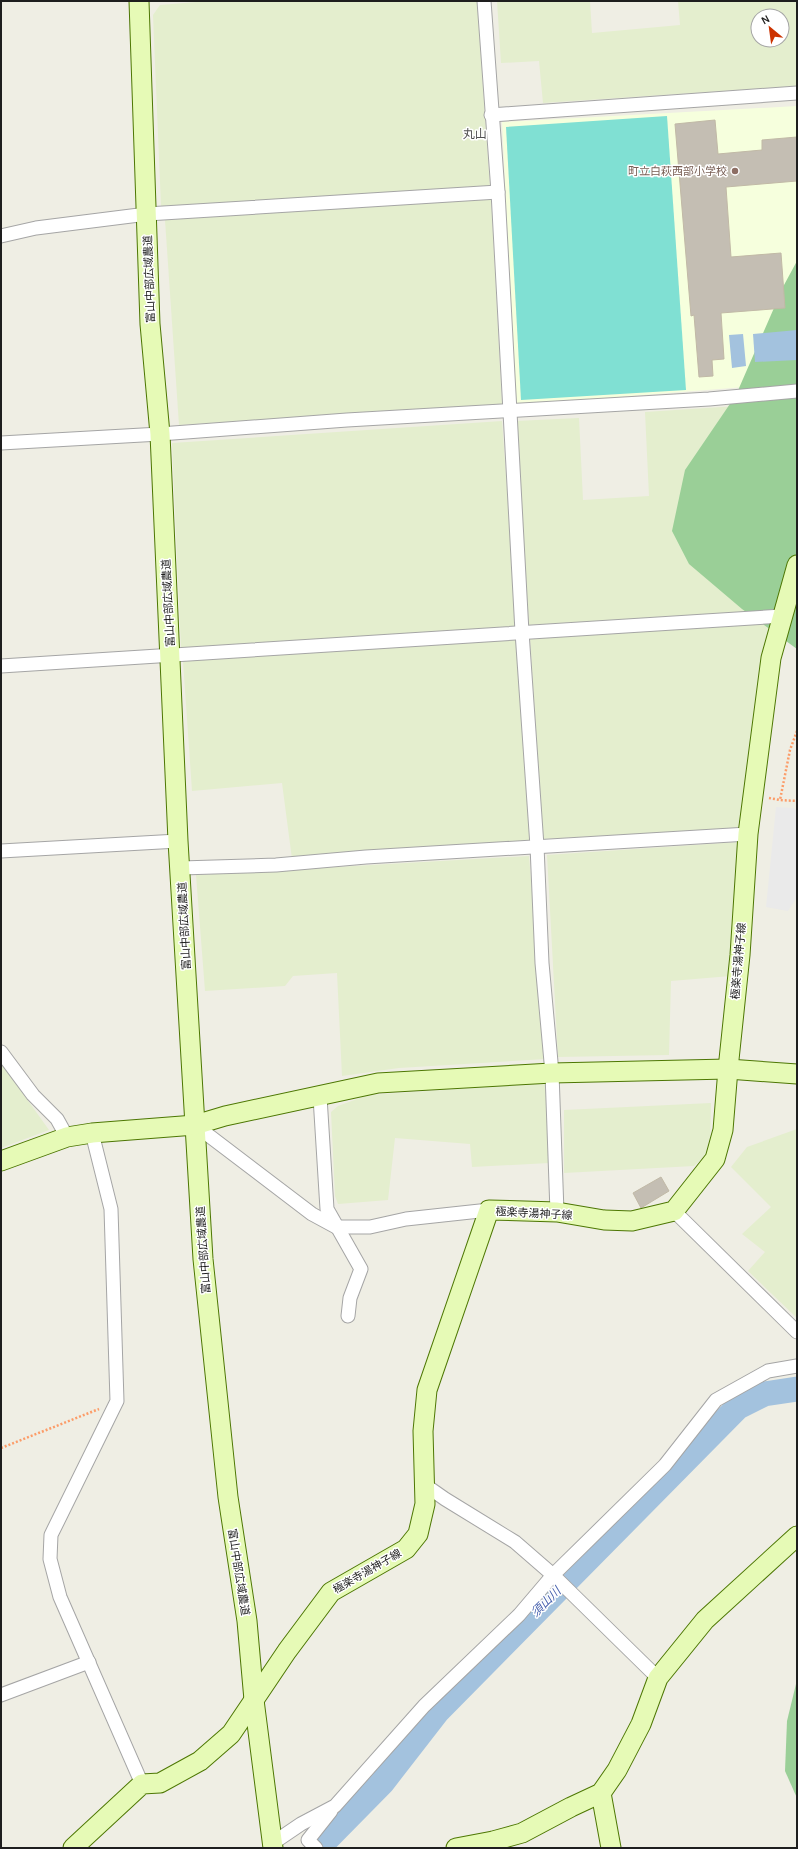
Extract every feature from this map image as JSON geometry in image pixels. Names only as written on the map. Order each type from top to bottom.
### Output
[{"type":"street","name":"富山中部広域農道","points":[[138,1],[148,214],[150,324],[160,434],[171,654],[178,841],[181,868],[203,1259],[228,1497],[247,1621],[254,1700],[273,1845]]},
{"type":"street","points":[[484,1],[491,114],[498,192],[522,632],[538,846],[542,963],[552,1073],[557,1212]]},
{"type":"street","points":[[491,114],[797,94]]},
{"type":"street","points":[[1,236],[36,228],[148,214],[498,192]]},
{"type":"street","points":[[1,443],[160,434],[347,420],[709,399],[797,391]]},
{"type":"street","name":"極楽寺湯神子線","points":[[142,1784],[160,1783],[200,1761],[231,1734],[287,1651],[331,1592],[406,1549],[418,1534],[425,1504],[423,1431],[427,1390],[489,1210],[557,1212],[604,1220],[632,1221],[674,1211],[715,1159],[723,1130],[740,955],[748,834],[771,658],[797,565]]},
{"type":"street","points":[[1,666],[782,616]]},
{"type":"street","points":[[181,868],[276,865],[366,857],[748,834]]},
{"type":"street","points":[[1,851],[178,841]]},
{"type":"street","points":[[1,1052],[33,1095],[57,1119],[67,1137]]},
{"type":"street","points":[[1,1161],[67,1137],[92,1133],[195,1125],[225,1116],[320,1097],[378,1083],[552,1073],[728,1069],[797,1074]]},
{"type":"street","points":[[320,1097],[327,1209],[361,1269],[350,1298],[348,1316]]},
{"type":"street","points":[[195,1125],[312,1214],[336,1227],[370,1226],[406,1219],[489,1210]]},
{"type":"street","points":[[73,1848],[142,1784],[60,1597],[50,1559],[51,1535],[117,1401],[112,1209],[92,1133]]},
{"type":"street","points":[[674,1211],[797,1332]]},
{"type":"street","points":[[316,1848],[308,1840],[335,1806],[424,1706],[519,1615],[553,1575],[665,1465],[716,1400],[768,1371],[797,1366]]},
{"type":"street","points":[[425,1485],[515,1542],[553,1575],[658,1678]]},
{"type":"street","points":[[456,1848],[493,1841],[522,1833],[601,1793],[617,1770],[641,1724],[658,1678],[705,1620],[797,1536]]},
{"type":"street","points":[[1,1695],[89,1662]]},
{"type":"street","points":[[601,1793],[611,1848]]},
{"type":"street","points":[[273,1845],[301,1824],[335,1806]]},
{"type":"path","points":[[797,732],[790,750],[780,800],[797,801]]},
{"type":"path","points":[[1,1448],[117,1401]]},
{"type":"shaded area","points":[[208,1],[477,1],[490,188],[161,206],[153,15],[160,5]]},
{"type":"shaded area","points":[[497,1],[590,1],[592,33],[680,25],[678,1],[797,1],[797,86],[543,103],[539,61],[501,63]]},
{"type":"shaded area","points":[[797,106],[797,383],[516,405],[502,122]]},
{"type":"shaded area","points":[[667,116],[686,390],[521,400],[506,127]]},
{"type":"shaded area","points":[[491,198],[502,405],[179,425],[165,220]]},
{"type":"shaded area","points":[[797,330],[797,360],[755,362],[753,334]]},
{"type":"shaded area","points":[[743,334],[746,366],[732,368],[729,335]]},
{"type":"shaded area","points":[[797,402],[775,610],[529,625],[516,421],[579,418],[583,500],[649,496],[645,412]]},
{"type":"shaded area","points":[[502,421],[517,627],[181,648],[172,443]]},
{"type":"shaded area","points":[[776,621],[743,828],[543,839],[530,637]]},
{"type":"shaded area","points":[[518,637],[534,841],[292,859],[282,783],[192,791],[183,661]]},
{"type":"shaded area","points":[[776,807],[793,808],[797,810],[797,897],[788,911],[766,907]]},
{"type":"shaded area","points":[[738,842],[731,976],[671,981],[669,1055],[558,1057],[547,855]]},
{"type":"shaded area","points":[[529,856],[546,1059],[399,1068],[342,1076],[337,973],[293,976],[285,986],[205,991],[196,875]]},
{"type":"shaded area","points":[[1,1063],[49,1130],[1,1148]]},
{"type":"shaded area","points":[[548,1083],[549,1163],[472,1167],[470,1144],[395,1138],[388,1200],[338,1204],[335,1196],[331,1112],[338,1106],[368,1095]]},
{"type":"shaded area","points":[[711,1103],[710,1152],[694,1166],[564,1173],[564,1110]]},
{"type":"shaded area","points":[[797,1129],[797,1318],[748,1271],[765,1252],[742,1234],[771,1207],[731,1167],[747,1147]]},
{"type":"green space","points":[[797,261],[797,649],[742,609],[689,564],[672,531],[685,470],[736,395],[784,285]]},
{"type":"green space","points":[[797,1680],[797,1798],[785,1771],[787,1721]]},
{"type":"building","points":[[715,120],[718,154],[762,150],[762,140],[797,137],[797,181],[726,187],[731,257],[781,253],[785,308],[721,313],[724,359],[712,360],[713,376],[699,377],[694,315],[691,316],[675,124]]},
{"type":"building","points":[[661,1177],[669,1191],[641,1208],[633,1193]]},
{"type":"waterway","name":"須山川","points":[[318,1848],[382,1783],[437,1712],[738,1407],[764,1394],[797,1389]]},
{"type":"place","name":"町立白萩西部小学校","points":[[735,171]]},
{"type":"district","name":"丸山","points":[[475,134]]}]
